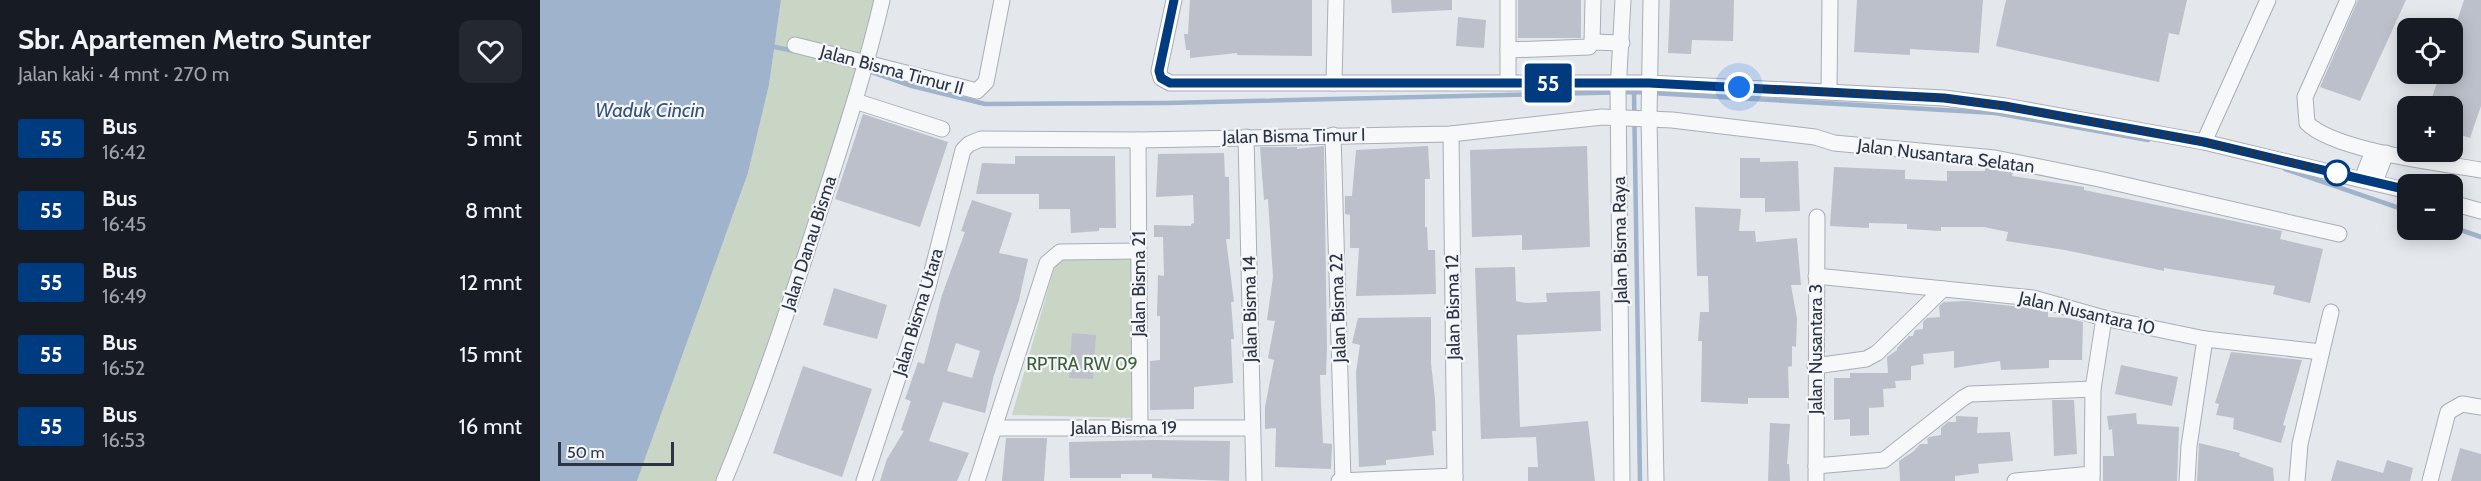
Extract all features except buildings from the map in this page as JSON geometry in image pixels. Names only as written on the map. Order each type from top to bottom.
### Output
[{"type":"street","name":"Jalan Danau Bisma","points":[[724,481],[740,443],[798,280],[867,65],[882,0]]},
{"type":"street","name":"Jalan Bisma Timur II","points":[[795,45],[977,91],[986,82],[1002,0]]},
{"type":"street","points":[[1174,0],[1159,71],[1163,80],[1170,83],[1508,83],[1619,87],[1648,85],[1829,91],[1944,98],[2005,106],[2204,142],[2397,187]]},
{"type":"street","points":[[1334,83],[1336,0]]},
{"type":"street","points":[[1508,0],[1508,83]]},
{"type":"street","points":[[1508,50],[1585,49],[1592,42],[1593,0]]},
{"type":"street","name":"Jalan Bisma Raya","points":[[1622,481],[1619,87],[1623,0]]},
{"type":"street","name":"Jalan Bisma Raya","points":[[1651,0],[1647,117],[1656,481]]},
{"type":"street","points":[[1829,91],[1830,0]]},
{"type":"street","points":[[2204,142],[2268,0]]},
{"type":"street","points":[[2348,0],[2305,97],[2304,109],[2307,123],[2324,135],[2380,152],[2481,170]]},
{"type":"street","points":[[1592,42],[1622,43]]},
{"type":"street","points":[[856,98],[942,129]]},
{"type":"street","name":"Jalan Nusantara Selatan","points":[[1621,115],[1815,137],[1834,143],[1995,158],[2099,179],[2339,234]]},
{"type":"street","name":"Jalan Bisma Timur I","points":[[969,144],[981,139],[1138,140],[1450,134],[1621,115]]},
{"type":"street","name":"Jalan Bisma 12","points":[[1450,134],[1455,478]]},
{"type":"street","name":"Jalan Bisma 22","points":[[1333,135],[1343,481]]},
{"type":"street","name":"Jalan Bisma 14","points":[[1246,137],[1254,481]]},
{"type":"street","name":"Jalan Bisma 21","points":[[1138,140],[1140,429]]},
{"type":"street","name":"Jalan Bisma Utara","points":[[864,481],[928,287],[963,150],[969,144]]},
{"type":"street","points":[[2368,180],[2380,152]]},
{"type":"street","points":[[2463,206],[2481,211]]},
{"type":"street","name":"Jalan Nusantara 3","points":[[1816,474],[1817,218]]},
{"type":"street","points":[[977,481],[996,428],[1047,263],[1060,252],[1138,251]]},
{"type":"street","name":"Jalan Nusantara 10","points":[[1816,276],[2033,297],[2104,318],[2205,339],[2321,352]]},
{"type":"street","points":[[1815,366],[1866,359],[1877,353],[1943,289]]},
{"type":"street","points":[[2297,481],[2300,444],[2331,312]]},
{"type":"street","points":[[2015,481],[2092,478],[2093,389],[2104,318]]},
{"type":"street","points":[[2187,481],[2189,446],[2205,339]]},
{"type":"street","points":[[1816,474],[1884,460],[1970,394],[2093,389]]},
{"type":"street","points":[[2430,481],[2448,412],[2462,404],[2481,407]]},
{"type":"street","name":"Jalan Bisma 19","points":[[996,428],[1252,428]]},
{"type":"street","points":[[1339,481],[1455,478]]},
{"type":"green space","points":[[781,0],[881,0],[868,62],[724,481],[637,481],[748,173],[769,85]]},
{"type":"green space","name":"RPTRA RW 09","points":[[1132,255],[1136,418],[1012,415],[1057,258]]},
{"type":"water","name":"Waduk Cincin","points":[[540,0],[781,0],[769,85],[748,173],[637,481],[540,481]]},
{"type":"waterway","points":[[775,47],[794,51]]},
{"type":"waterway","points":[[866,70],[912,86],[985,104],[1167,103],[1634,92],[1995,113],[2148,140]]},
{"type":"waterway","points":[[1634,92],[1640,481]]},
{"type":"waterway","points":[[2285,169],[2397,207]]},
{"type":"waterway","points":[[2463,231],[2481,237]]},
{"type":"bus line","name":"55","points":[[1174,0],[1159,71],[1161,78],[1170,83],[1649,83],[1944,98],[2005,106],[2204,142],[2397,187]]},
{"type":"route","points":[[1739,87],[1944,98],[2005,106],[2204,142],[2339,173],[2337,173]]}]
